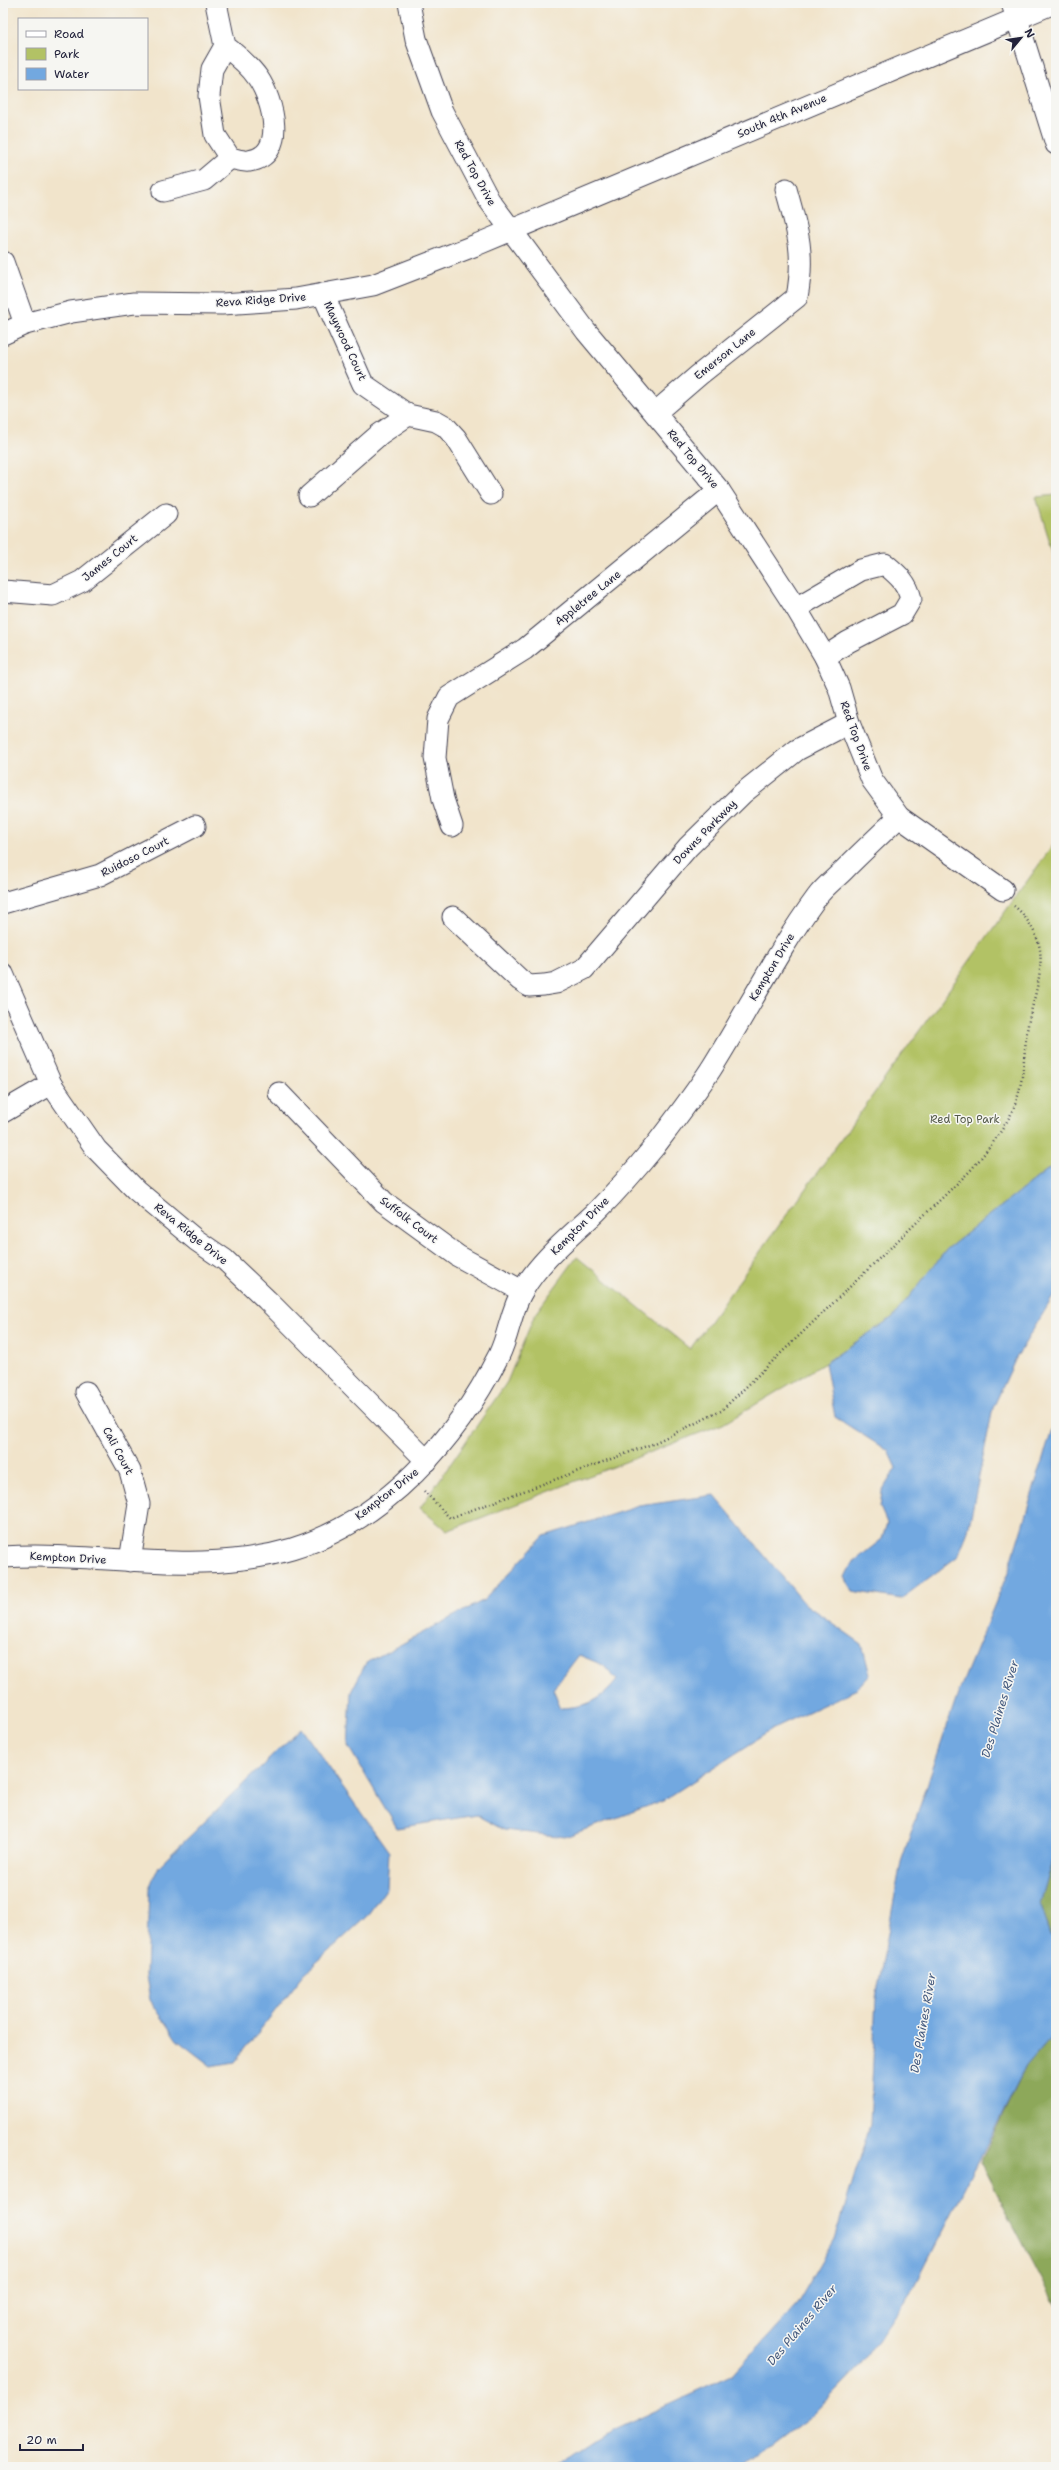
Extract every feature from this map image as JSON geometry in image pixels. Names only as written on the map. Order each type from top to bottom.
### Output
[{"type":"street","points":[[216,3],[225,46],[244,61],[259,80],[271,107],[275,130],[272,145],[260,158],[248,162],[230,158],[215,135],[209,96],[212,69],[225,46]]},
{"type":"street","name":"Red Top Drive","points":[[409,3],[416,39],[442,111],[489,200],[586,331],[719,490],[796,608],[825,657],[839,688],[849,723],[872,780],[899,818],[1003,890]]},
{"type":"street","name":"South 4th Avenue","points":[[511,230],[1014,11],[1054,3]]},
{"type":"street","points":[[1014,11],[1056,144]]},
{"type":"street","points":[[163,191],[204,180],[230,158]]},
{"type":"street","name":"Emerson Lane","points":[[655,413],[699,375],[797,297],[802,270],[800,246],[786,189]]},
{"type":"street","name":"Reva Ridge Drive","points":[[3,334],[25,324],[71,312],[134,303],[222,304],[296,299],[372,285],[511,230]]},
{"type":"street","points":[[3,262],[25,324]]},
{"type":"street","name":"Maywood Court","points":[[323,294],[363,384],[408,415]]},
{"type":"street","points":[[309,496],[380,434],[408,415],[436,421],[445,426],[456,438],[491,494]]},
{"type":"street","name":"Appletree Lane","points":[[452,826],[443,799],[436,758],[438,719],[449,697],[525,649],[719,490]]},
{"type":"street","name":"James Court","points":[[3,592],[53,595],[59,593],[82,581],[166,514]]},
{"type":"street","points":[[796,608],[860,570],[884,564],[900,576],[908,588],[911,599],[902,614],[848,642],[825,657]]},
{"type":"street","name":"Downs Parkway","points":[[453,917],[520,980],[529,986],[556,982],[584,969],[688,847],[743,793],[797,750],[849,723]]},
{"type":"street","name":"Kempton Drive","points":[[3,1557],[35,1555],[130,1561],[216,1563],[291,1549],[332,1534],[376,1505],[427,1461],[455,1428],[479,1394],[501,1351],[522,1291],[558,1246],[598,1210],[653,1147],[710,1071],[819,894],[899,818]]},
{"type":"street","name":"Ruidoso Court","points":[[3,904],[100,875],[195,826]]},
{"type":"street","name":"Reva Ridge Drive","points":[[3,974],[51,1084],[96,1149],[136,1190],[196,1240],[225,1260],[257,1290],[427,1461]]},
{"type":"street","points":[[3,1112],[51,1084]]},
{"type":"street","name":"Suffolk Court","points":[[279,1093],[384,1202],[458,1256],[522,1291]]},
{"type":"street","name":"Cali Court","points":[[86,1392],[130,1471],[139,1504],[130,1561]]},
{"type":"path","points":[[420,1488],[450,1518],[652,1444],[721,1411],[970,1171],[996,1140],[1012,1110],[1022,1080],[1028,1026],[1040,969],[1040,948],[1031,925],[1017,908],[1000,897],[1003,890]]},
{"type":"green space","points":[[1056,495],[1056,562],[1036,497]]},
{"type":"green space","name":"Red Top Park","points":[[1056,841],[1056,1163],[947,1249],[893,1317],[825,1363],[723,1424],[447,1531],[420,1508],[507,1382],[535,1314],[577,1257],[690,1349]]},
{"type":"green space","points":[[1056,1849],[1056,1947],[1040,1904]]},
{"type":"green space","points":[[1051,2038],[1056,2038],[1056,2306],[980,2162],[1026,2067]]},
{"type":"water","points":[[1056,1163],[1056,1292],[1016,1358],[993,1408],[968,1531],[958,1556],[901,1599],[852,1591],[845,1577],[852,1563],[882,1539],[887,1523],[880,1507],[882,1491],[896,1468],[888,1451],[835,1417],[825,1363],[893,1317],[947,1249]]},
{"type":"water","name":"Des Plaines River","points":[[1056,1417],[1056,1849],[1040,1904],[1056,1947],[1056,2038],[1051,2038],[1026,2067],[916,2284],[858,2368],[811,2417],[744,2467],[557,2467],[614,2430],[733,2375],[797,2304],[835,2239],[870,2125],[876,1998],[901,1862],[959,1691],[1008,1572]]},
{"type":"water","points":[[714,1495],[805,1604],[862,1644],[870,1675],[857,1689],[778,1726],[664,1800],[565,1837],[504,1830],[476,1815],[397,1828],[348,1746],[351,1692],[366,1663],[484,1600],[544,1536],[639,1506]],"holes":[[[579,1655],[603,1665],[617,1680],[606,1693],[586,1704],[561,1708],[553,1689]]]},
{"type":"water","points":[[301,1728],[389,1852],[387,1888],[366,1917],[304,1974],[235,2062],[211,2066],[177,2040],[150,2000],[146,1976],[149,1888],[159,1866]]}]
